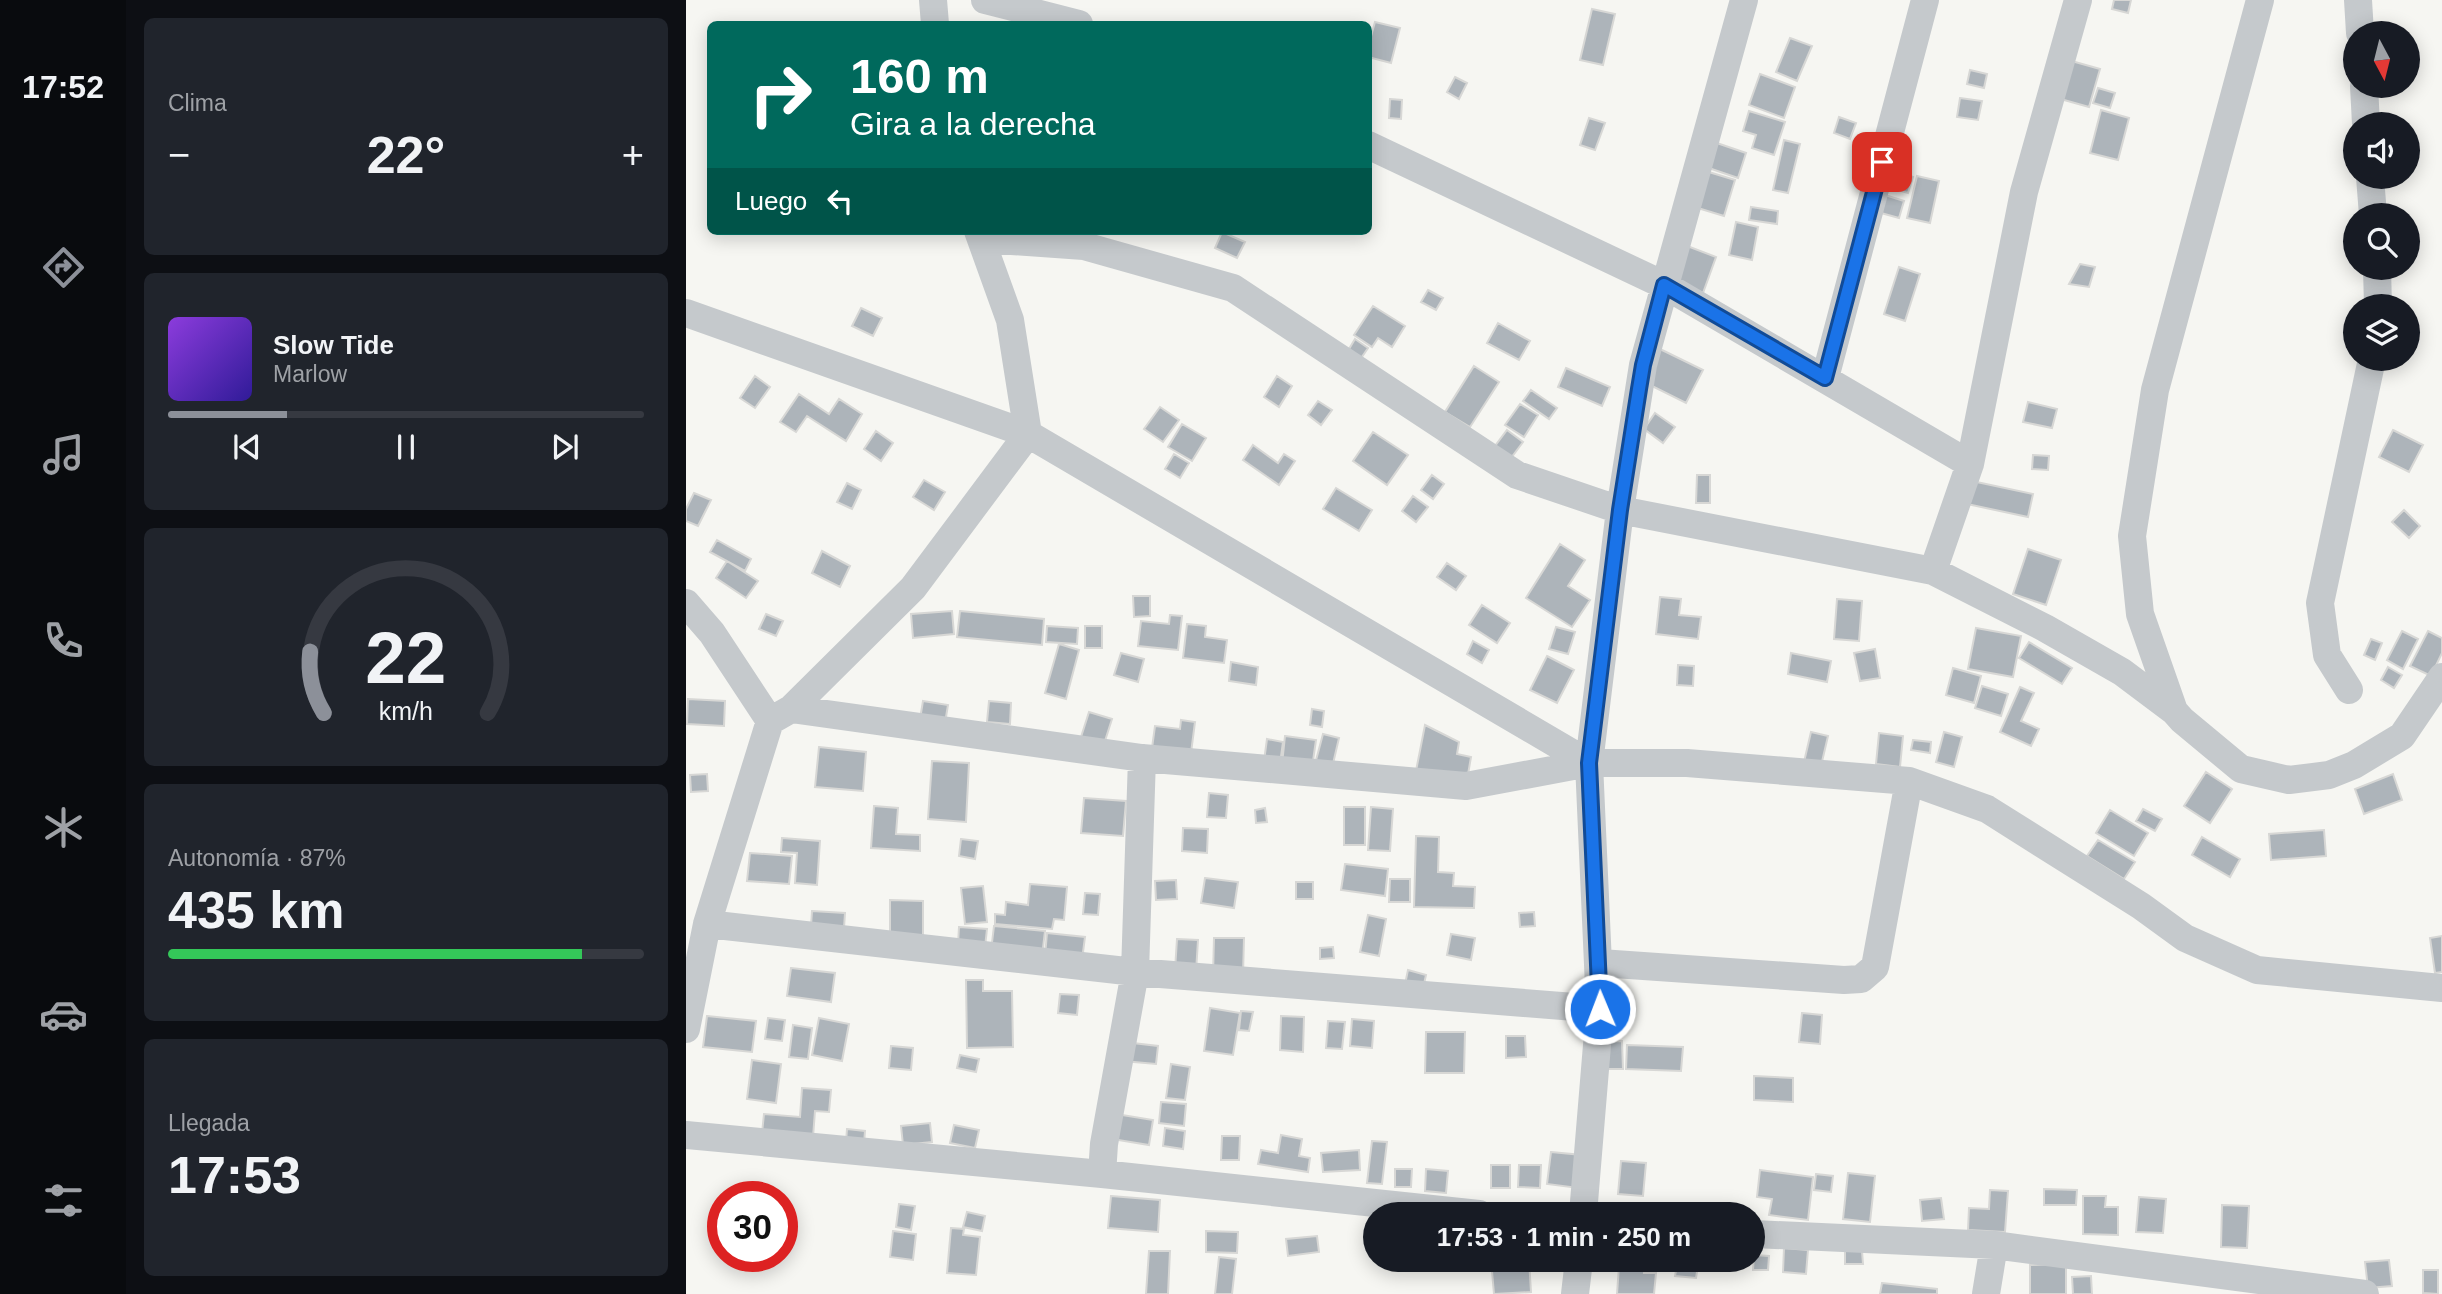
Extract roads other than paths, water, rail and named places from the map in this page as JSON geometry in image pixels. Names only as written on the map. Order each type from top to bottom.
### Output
[{"type":"street","points":[[933,0],[935,21]]},
{"type":"street","points":[[985,0],[1067,21]]},
{"type":"street","points":[[1584,1202],[1600,1009],[1589,763],[1620,510],[1643,365],[1744,0]]},
{"type":"street","points":[[1825,378],[1925,0]]},
{"type":"street","points":[[1933,571],[1970,464],[2024,192],[2078,0]]},
{"type":"street","points":[[2174,711],[2140,614],[2132,536],[2155,390],[2260,0]]},
{"type":"street","points":[[2358,0],[2359,21]]},
{"type":"street","points":[[1372,147],[1664,285],[1970,464]]},
{"type":"street","points":[[686,1029],[708,924],[780,715],[913,588],[1028,434],[1010,320],[980,235],[1084,246],[1233,288],[1517,475],[1620,510],[1933,571],[2045,628],[2122,672],[2174,711],[2241,769],[2289,780],[2329,775],[2354,765],[2402,736],[2442,677]]},
{"type":"street","points":[[686,313],[1028,434],[1589,763]]},
{"type":"street","points":[[2349,691],[2327,655],[2320,603],[2369,371]]},
{"type":"street","points":[[686,603],[780,715],[1142,758],[1466,786],[1589,763],[1687,763],[1909,780],[1987,809],[2141,906],[2185,938],[2258,970],[2442,988]]},
{"type":"street","points":[[1102,1174],[1104,1144],[1135,972],[1142,758]]},
{"type":"street","points":[[1600,964],[1861,979],[1875,967],[1909,780]]},
{"type":"street","points":[[708,924],[1135,972],[1600,1009]]},
{"type":"street","points":[[686,1135],[1366,1202]]},
{"type":"street","points":[[1765,1235],[1994,1245],[2365,1294]]},
{"type":"street","points":[[1986,1294],[1994,1245]]},
{"type":"street","points":[[1575,1294],[1578,1272]]}]
